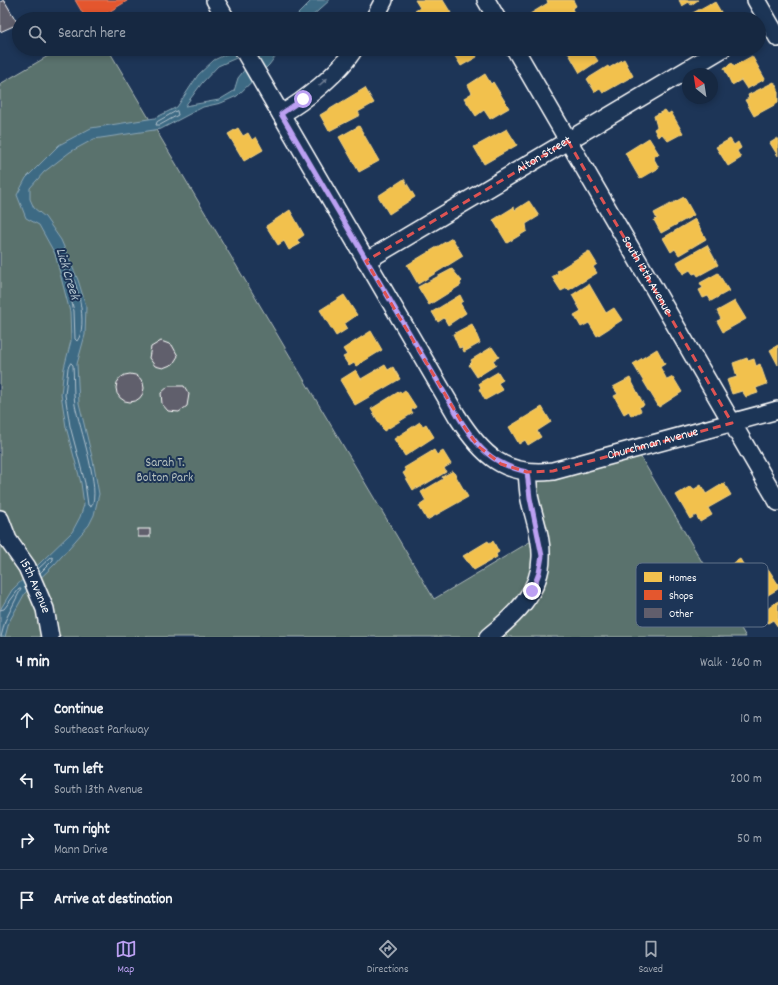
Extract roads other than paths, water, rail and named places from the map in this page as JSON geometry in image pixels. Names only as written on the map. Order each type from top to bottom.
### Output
[{"type":"street","points":[[215,0],[222,12]]},
{"type":"street","points":[[378,12],[384,0]]},
{"type":"street","points":[[486,0],[493,12]]},
{"type":"street","points":[[756,0],[763,12]]},
{"type":"street","points":[[768,21],[778,38]]},
{"type":"street","name":"Churchman Avenue","points":[[247,56],[458,416],[474,441],[486,453],[501,464],[527,472],[543,472],[571,467],[778,410]]},
{"type":"street","points":[[281,114],[293,107],[325,82],[348,56]]},
{"type":"street","name":"South 12th Avenue","points":[[519,56],[778,502]]},
{"type":"street","name":"Alton Street","points":[[366,261],[710,56]]},
{"type":"street","points":[[488,637],[520,608],[532,591],[539,573],[542,556],[530,498],[527,472]]},
{"type":"street","name":"15th Avenue","points":[[0,519],[4,544],[27,567],[39,595],[48,619],[50,637]]},
{"type":"water","points":[[312,0],[330,0],[317,12],[300,12]]},
{"type":"water","name":"Lick Creek","points":[[222,56],[241,56],[218,66],[202,83],[185,106],[219,100],[234,91],[238,78],[255,56],[276,56],[269,65],[237,96],[221,103],[203,107],[161,129],[94,139],[70,152],[44,172],[30,188],[30,199],[34,208],[45,217],[61,240],[78,280],[86,306],[85,335],[77,364],[79,403],[93,461],[99,494],[94,515],[89,525],[55,564],[25,593],[9,622],[5,637],[0,637],[0,610],[12,590],[72,532],[80,517],[84,505],[81,483],[66,427],[61,394],[64,368],[71,341],[70,312],[55,254],[39,225],[26,218],[17,195],[26,178],[59,145],[91,128],[155,118],[177,107],[198,75],[214,60]]},
{"type":"park label","name":"Sarah T. Bolton Park","points":[[165,470]]}]
